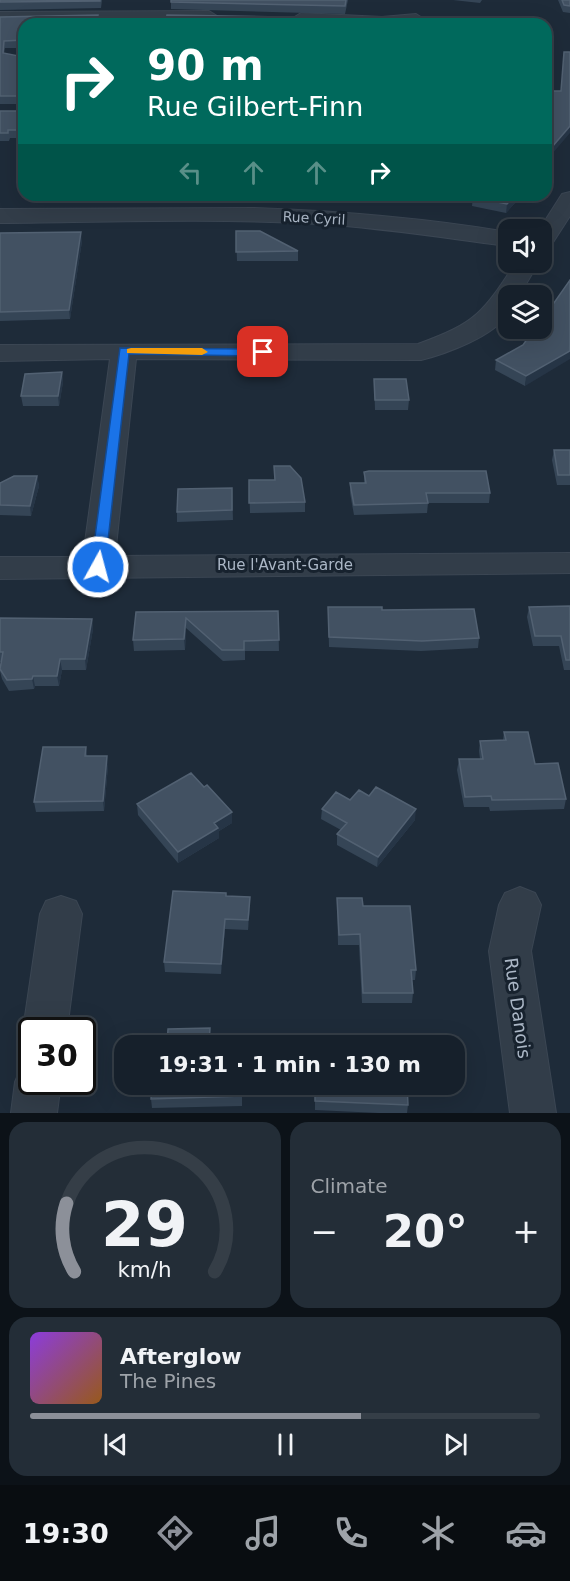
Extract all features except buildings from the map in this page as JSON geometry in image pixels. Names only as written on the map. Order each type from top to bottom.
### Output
[{"type":"street","points":[[0,17],[126,7],[231,17]]},
{"type":"street","points":[[552,227],[570,199]]},
{"type":"street","points":[[337,219],[338,201]]},
{"type":"street","name":"Rue Cyril","points":[[0,216],[118,205],[238,215],[401,224],[498,238]]},
{"type":"street","points":[[0,353],[421,352],[465,336],[495,313],[521,273]]},
{"type":"street","points":[[98,567],[124,351]]},
{"type":"street","name":"Rue l'Avant-Garde","points":[[0,568],[570,563]]},
{"type":"street","name":"Rue Danois","points":[[520,904],[510,951],[533,1113]]},
{"type":"street","points":[[47,1017],[61,914]]},
{"type":"street","points":[[34,1113],[36,1095]]},
{"type":"slow traffic","points":[[131,351],[202,352]]},
{"type":"route","points":[[98,567],[124,351],[263,352]]}]
